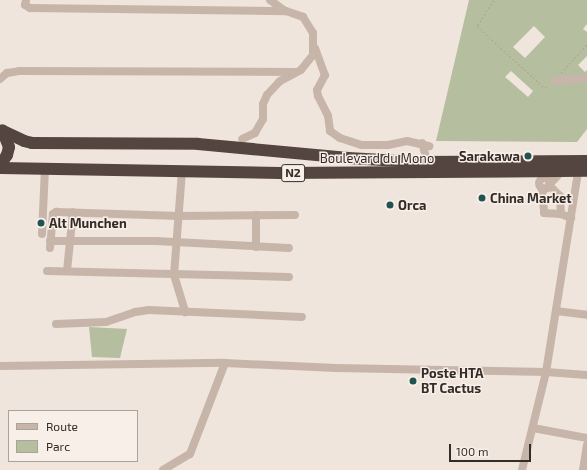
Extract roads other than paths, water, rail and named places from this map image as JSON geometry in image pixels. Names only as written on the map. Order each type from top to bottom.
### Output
[{"type":"highway","name":"Boulevard du Mono","points":[[2,129],[28,142],[198,144],[348,158],[427,162],[587,161]]},
{"type":"highway","name":"N2","points":[[0,167],[8,151],[8,139],[2,129]]},
{"type":"highway","name":"Boulevard du Mono","points":[[0,167],[540,182],[561,172],[582,172]]},
{"type":"street","points":[[26,0],[25,5],[30,8],[286,11]]},
{"type":"street","points":[[270,0],[278,8],[299,15],[307,21],[313,33],[315,48],[325,75],[318,90],[328,116],[330,131],[340,138],[362,145],[388,145],[407,141],[425,145],[427,162]]},
{"type":"street","points":[[242,139],[255,133],[263,119],[263,104],[267,95],[280,81],[297,72],[310,60],[315,48]]},
{"type":"street","points":[[0,79],[7,73],[19,71],[297,72]]},
{"type":"street","points":[[554,81],[587,78]]},
{"type":"street","points":[[42,234],[45,169]]},
{"type":"street","points":[[182,171],[174,275],[185,312]]},
{"type":"street","points":[[540,182],[561,172]]},
{"type":"street","points":[[522,470],[546,372],[574,197],[582,172]]},
{"type":"street","points":[[540,182],[560,196],[574,197]]},
{"type":"street","points":[[540,182],[542,211],[546,214],[561,214],[571,218]]},
{"type":"street","points":[[560,196],[561,214]]},
{"type":"street","points":[[289,248],[176,244],[156,241],[70,241],[50,244],[54,212],[179,216],[295,215]]},
{"type":"street","points":[[67,271],[73,212]]},
{"type":"street","points":[[256,215],[256,247]]},
{"type":"street","points":[[47,271],[289,277]]},
{"type":"street","points":[[56,324],[106,322],[135,312],[149,310],[302,317]]},
{"type":"street","points":[[556,311],[587,315]]},
{"type":"street","points":[[163,470],[190,454],[225,364]]},
{"type":"street","points":[[0,366],[225,364],[336,368],[546,372],[587,376]]},
{"type":"street","points":[[533,428],[587,438]]},
{"type":"street","points":[[583,470],[587,445]]},
{"type":"place","name":"Sarakawa","points":[[528,156]]},
{"type":"place","name":"China Market","points":[[482,198]]},
{"type":"place","name":"Orca","points":[[390,205]]},
{"type":"place","name":"Alt Munchen","points":[[41,223]]},
{"type":"place","name":"Poste HTA BT Cactus","points":[[413,381]]}]
